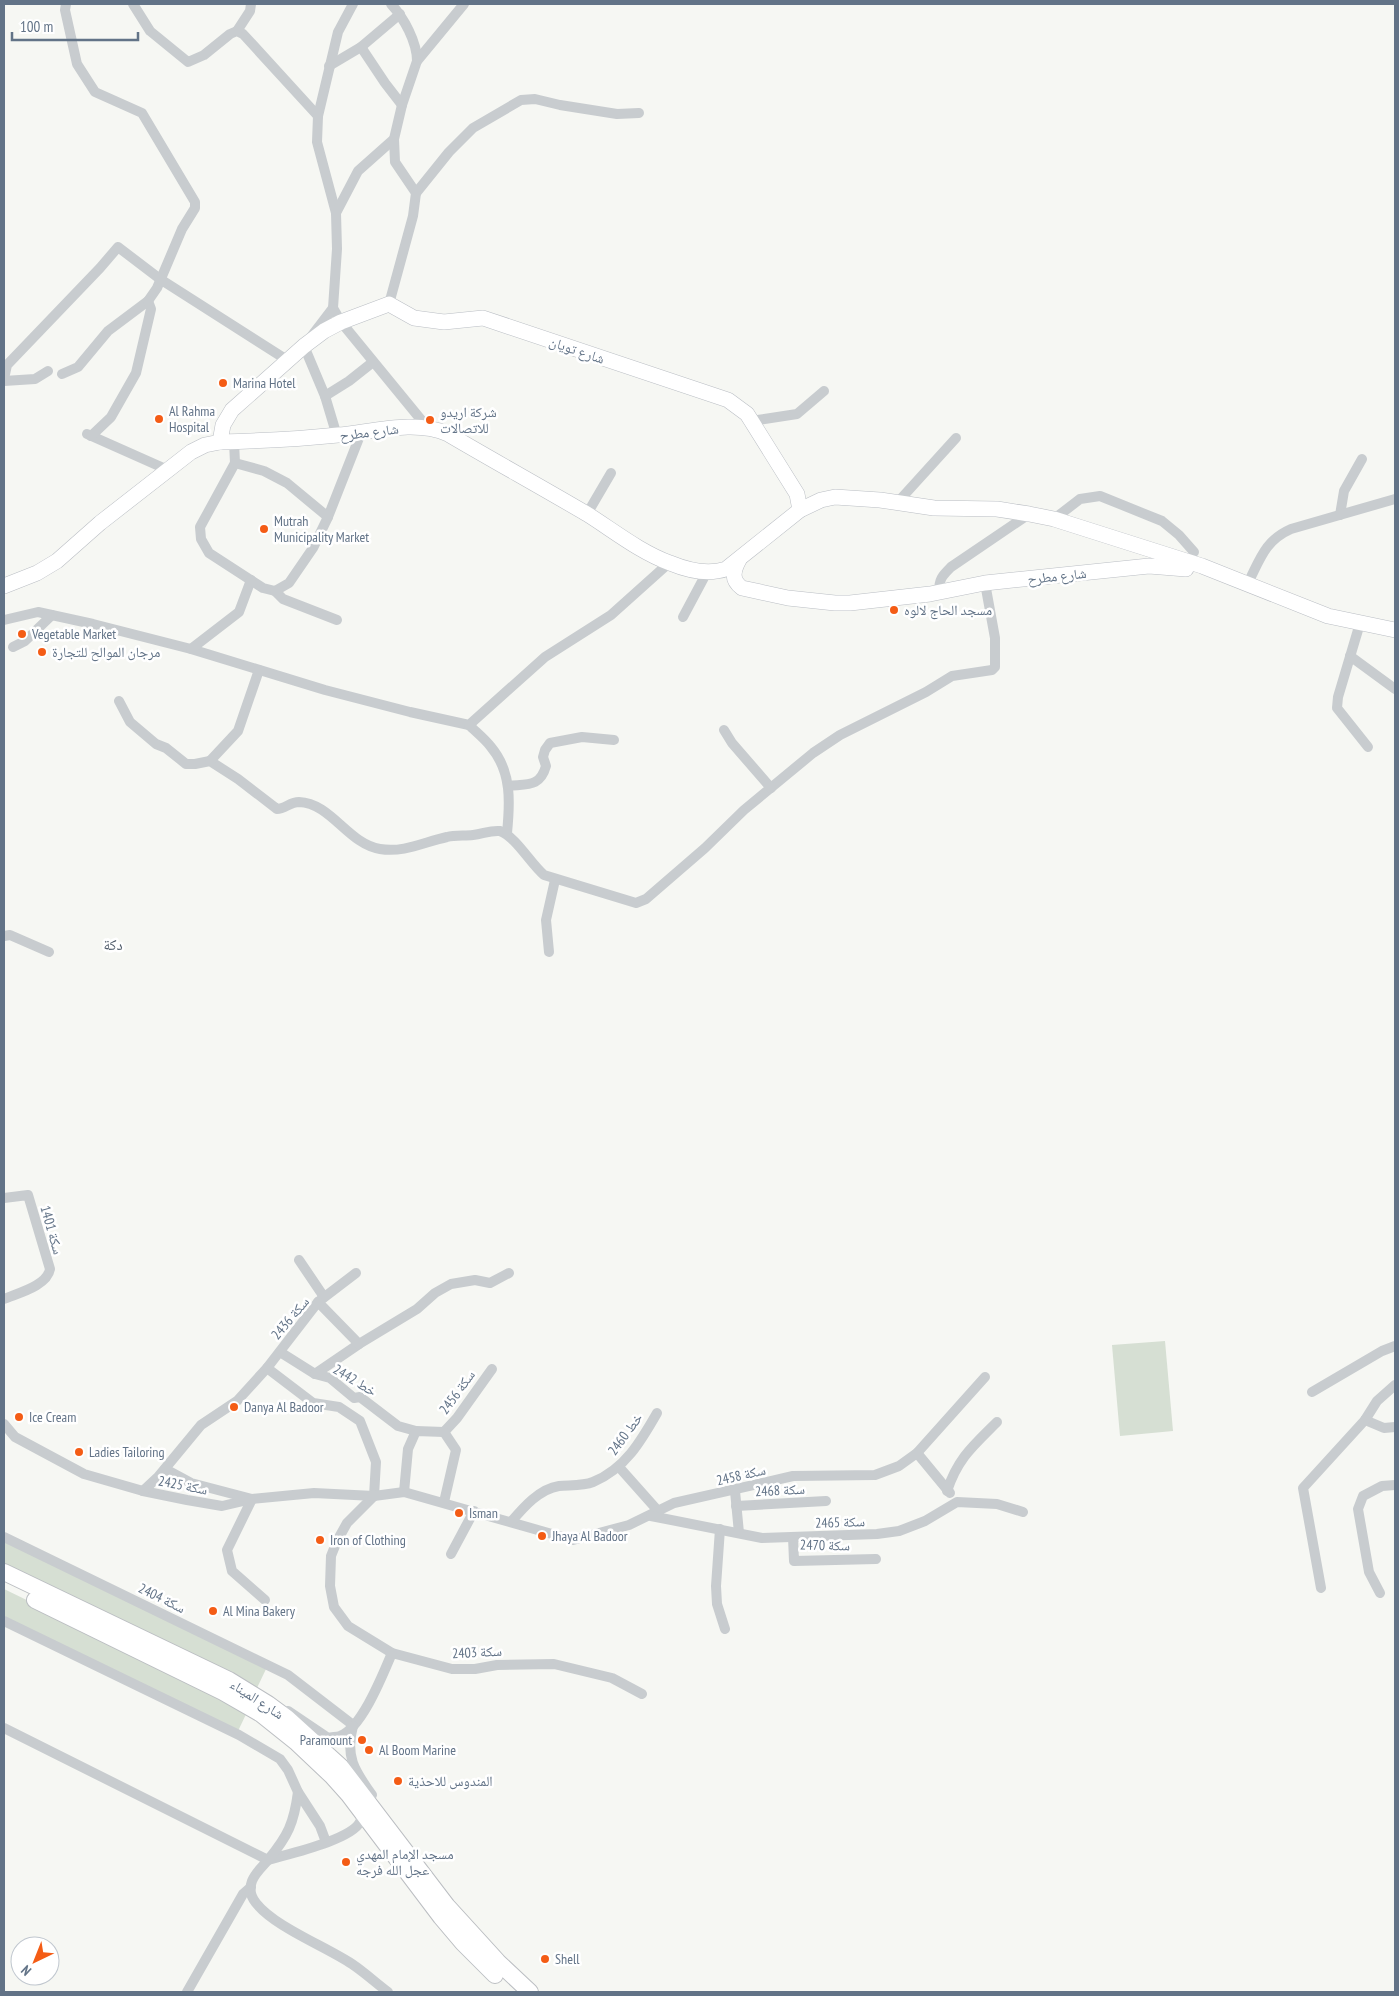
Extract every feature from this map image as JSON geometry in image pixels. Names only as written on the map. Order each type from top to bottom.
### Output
[{"type":"main road","points":[[227,442],[223,425],[228,415],[287,360],[324,331],[341,322],[389,304]]},
{"type":"main road","name":"شارع تويان","points":[[389,304],[414,318],[444,322],[483,318],[728,400],[747,414],[797,494],[800,510]]},
{"type":"main road","name":"شارع مطرح","points":[[4,586],[38,572],[57,561],[100,523],[198,448],[227,442],[337,436],[413,426],[427,427],[448,434],[587,514],[651,555],[669,563],[706,572],[726,569],[800,510],[820,500],[836,497],[934,508],[997,509],[1054,519],[1123,542],[1198,558],[1247,585],[1328,616],[1395,630]]},
{"type":"main road","points":[[1123,542],[1127,547],[1128,559],[1123,569]]},
{"type":"main road","name":"شارع مطرح","points":[[739,560],[734,576],[738,585],[747,590],[788,598],[835,603],[939,592],[985,583],[1161,566],[1191,570],[1293,612],[1325,622],[1395,637]]},
{"type":"main road","name":"شارع الميناء","points":[[4,1572],[229,1680],[268,1704],[304,1732],[341,1767],[447,1906],[498,1962],[530,1992]]},
{"type":"main road","name":"شارع الميناء","points":[[4,1584],[223,1692],[261,1714],[319,1763],[361,1811],[441,1917],[463,1943],[514,1992]]},
{"type":"street","points":[[62,374],[78,367],[108,332],[148,301],[194,208],[195,202],[142,113],[95,92],[77,64],[65,10],[66,4]]},
{"type":"street","points":[[133,4],[150,31],[188,62],[204,55],[230,34],[237,31],[250,11],[251,4]]},
{"type":"street","points":[[337,436],[325,396],[304,346],[333,308],[337,249],[336,213],[318,142],[318,116],[338,32],[353,4]]},
{"type":"street","points":[[390,4],[400,14],[417,51],[417,61],[402,105],[394,139],[395,162],[416,193]]},
{"type":"street","points":[[417,61],[464,4]]},
{"type":"street","points":[[329,66],[361,47],[400,14]]},
{"type":"street","points":[[237,31],[243,34],[318,116]]},
{"type":"street","points":[[361,47],[402,105]]},
{"type":"street","points":[[389,304],[413,216],[416,193],[449,152],[473,128],[521,100],[535,99],[569,107],[617,114],[639,113]]},
{"type":"street","points":[[336,213],[358,171],[394,139]]},
{"type":"street","points":[[48,371],[35,379],[4,380],[7,364],[118,247],[160,279],[287,360]]},
{"type":"street","points":[[148,301],[151,309],[150,316],[136,373],[111,417],[89,435],[168,470]]},
{"type":"street","points":[[333,308],[341,322],[427,427]]},
{"type":"street","points":[[325,396],[374,362]]},
{"type":"street","points":[[751,421],[797,414],[824,391]]},
{"type":"street","points":[[275,591],[289,582],[313,548],[328,517],[361,433]]},
{"type":"street","points":[[897,503],[956,438]]},
{"type":"street","points":[[227,442],[235,462]]},
{"type":"street","points":[[1340,515],[1344,491],[1362,459]]},
{"type":"street","points":[[235,462],[264,471],[287,483],[328,517]]},
{"type":"street","points":[[235,462],[200,527],[201,539],[209,553],[263,588],[275,591],[283,599],[337,620]]},
{"type":"street","points":[[587,514],[611,473]]},
{"type":"street","points":[[1054,519],[1080,499],[1100,496],[1162,521],[1179,535],[1198,558]]},
{"type":"street","points":[[1247,585],[1269,543],[1278,535],[1291,529],[1395,499]]},
{"type":"street","points":[[939,592],[939,582],[951,567],[1029,514]]},
{"type":"street","points":[[469,725],[545,657],[610,615],[669,563]]},
{"type":"street","points":[[683,617],[706,572]]},
{"type":"street","points":[[191,649],[239,612],[251,580]]},
{"type":"street","points":[[210,761],[238,779],[273,807],[282,809],[291,803],[300,802],[310,805],[324,812],[365,844],[380,849],[400,850],[448,836],[473,835],[492,830],[507,833],[544,875],[555,880],[636,903],[646,899],[705,848],[744,810],[813,752],[840,735],[926,692],[952,676],[992,670],[995,667],[995,638],[985,583]]},
{"type":"street","points":[[4,620],[38,612],[52,615],[191,649],[325,690],[469,725],[492,748],[502,766],[509,786],[510,806],[507,833]]},
{"type":"street","points":[[13,647],[25,641],[52,615]]},
{"type":"street","points":[[1358,630],[1338,697],[1337,708],[1368,747]]},
{"type":"street","points":[[1350,656],[1395,689]]},
{"type":"street","points":[[119,700],[130,722],[156,744],[166,748],[186,764],[210,761],[238,731],[259,670]]},
{"type":"street","points":[[724,730],[732,743],[771,788]]},
{"type":"street","points":[[509,786],[536,783],[541,780],[546,766],[543,757],[550,743],[582,737],[614,740]]},
{"type":"street","points":[[550,952],[546,920],[555,880]]},
{"type":"street","points":[[4,936],[10,935],[49,952]]},
{"type":"street","name":"1401 سكة","points":[[4,1198],[28,1195],[50,1269],[49,1274],[43,1281],[4,1298]]},
{"type":"street","points":[[298,1260],[321,1299],[356,1273]]},
{"type":"street","points":[[315,1374],[359,1344],[417,1310],[435,1293],[450,1284],[474,1280],[490,1283],[509,1273]]},
{"type":"street","name":"سكة 2436","points":[[143,1491],[165,1469],[202,1425],[238,1401],[267,1368],[321,1299],[359,1344]]},
{"type":"street","points":[[1312,1392],[1382,1351],[1395,1346]]},
{"type":"street","name":"2442 خط","points":[[280,1352],[315,1374],[330,1378],[354,1398],[360,1397],[398,1426],[416,1431]]},
{"type":"street","points":[[267,1368],[313,1403],[339,1407],[360,1421],[376,1462],[374,1496]]},
{"type":"street","name":"سكة 2456","points":[[416,1431],[444,1432],[457,1418],[492,1368]]},
{"type":"street","name":"سكة 2458","points":[[374,1496],[404,1492],[573,1540],[629,1525],[655,1514],[674,1503],[793,1476],[875,1475],[899,1466],[917,1453],[985,1377]]},
{"type":"street","points":[[1321,1588],[1303,1488],[1365,1420],[1377,1401],[1395,1385]]},
{"type":"street","name":"2460 خط","points":[[511,1522],[530,1500],[556,1486],[592,1482],[619,1467],[641,1441],[657,1413]]},
{"type":"street","points":[[1365,1420],[1384,1428],[1395,1427]]},
{"type":"street","points":[[948,1491],[954,1472],[966,1453],[997,1422]]},
{"type":"street","name":"سكة 2425","points":[[4,1424],[14,1437],[84,1474],[143,1491],[222,1506],[252,1499],[314,1493],[374,1496]]},
{"type":"street","points":[[404,1492],[408,1449],[416,1431]]},
{"type":"street","name":"سكة 2456","points":[[444,1432],[456,1450],[444,1502]]},
{"type":"street","points":[[917,1453],[958,1502],[997,1504],[1023,1512]]},
{"type":"street","points":[[619,1467],[655,1514]]},
{"type":"street","points":[[165,1469],[191,1483],[252,1499],[227,1550],[232,1571],[265,1600]]},
{"type":"street","points":[[1380,1593],[1369,1572],[1358,1509],[1363,1496],[1382,1486],[1395,1485]]},
{"type":"street","points":[[735,1490],[739,1533]]},
{"type":"street","name":"سكة 2403","points":[[374,1496],[346,1523],[336,1541],[331,1556],[330,1586],[334,1607],[348,1626],[392,1653],[452,1669],[475,1669],[497,1665],[554,1664],[612,1678],[642,1694]]},
{"type":"street","name":"سكة 2468","points":[[736,1506],[826,1501]]},
{"type":"street","name":"سكة 2465","points":[[655,1514],[762,1538],[877,1534],[899,1531],[924,1521],[958,1502]]},
{"type":"street","points":[[451,1554],[474,1511]]},
{"type":"street","points":[[720,1529],[716,1578],[717,1604],[725,1629]]},
{"type":"street","name":"سكة 2404","points":[[4,1537],[288,1674],[353,1725]]},
{"type":"street","name":"سكة 2470","points":[[793,1537],[794,1561],[876,1558]]},
{"type":"street","points":[[4,1621],[265,1749],[280,1759],[288,1770],[298,1792],[316,1819],[326,1842]]},
{"type":"street","points":[[268,1704],[285,1708],[328,1738],[341,1735],[353,1725],[369,1704],[392,1653]]},
{"type":"street","points":[[353,1725],[349,1749],[351,1759],[360,1778],[384,1811],[396,1839]]},
{"type":"street","points":[[4,1728],[268,1860],[326,1842],[354,1829],[361,1822],[361,1811]]},
{"type":"street","points":[[298,1792],[295,1815],[291,1826],[268,1860],[257,1872],[251,1887],[254,1902],[287,1927],[352,1964],[388,1992]]},
{"type":"street","points":[[187,1992],[243,1894],[251,1887]]},
{"type":"shaded area","points":[[1165,1341],[1173,1431],[1120,1436],[1112,1345]]},
{"type":"shaded area","points":[[4,1540],[267,1667],[256,1690],[4,1569]]},
{"type":"shaded area","points":[[4,1589],[249,1708],[238,1731],[4,1618]]},
{"type":"place","name":"Marina Hotel","points":[[223,383]]},
{"type":"place","name":"Al Rahma Hospital","points":[[159,419]]},
{"type":"place","name":"شركة اريدو للاتصالات","points":[[430,420]]},
{"type":"place","name":"Mutrah Municipality Market","points":[[264,529]]},
{"type":"place","name":"مسجد الحاج لالوه","points":[[894,610]]},
{"type":"place","name":"Vegetable Market","points":[[22,634]]},
{"type":"place","name":"مرجان الموالح للتجارة","points":[[42,652]]},
{"type":"place","name":"Danya Al Badoor","points":[[234,1407]]},
{"type":"place","name":"Ice Cream","points":[[19,1417]]},
{"type":"place","name":"Ladies Tailoring","points":[[79,1452]]},
{"type":"place","name":"Isman","points":[[459,1513]]},
{"type":"place","name":"Jhaya Al Badoor","points":[[542,1536]]},
{"type":"place","name":"Iron of Clothing","points":[[320,1540]]},
{"type":"place","name":"Al Mina Bakery","points":[[213,1611]]},
{"type":"place","name":"Paramount","points":[[362,1740]]},
{"type":"place","name":"Al Boom Marine","points":[[369,1750]]},
{"type":"place","name":"المندوس للاحذية","points":[[398,1781]]},
{"type":"place","name":"مسجد الإمام المهدي عجل الله فرجه","points":[[346,1862]]},
{"type":"place","name":"Shell","points":[[545,1959]]},
{"type":"district","name":"دكة","points":[[113,945]]}]
